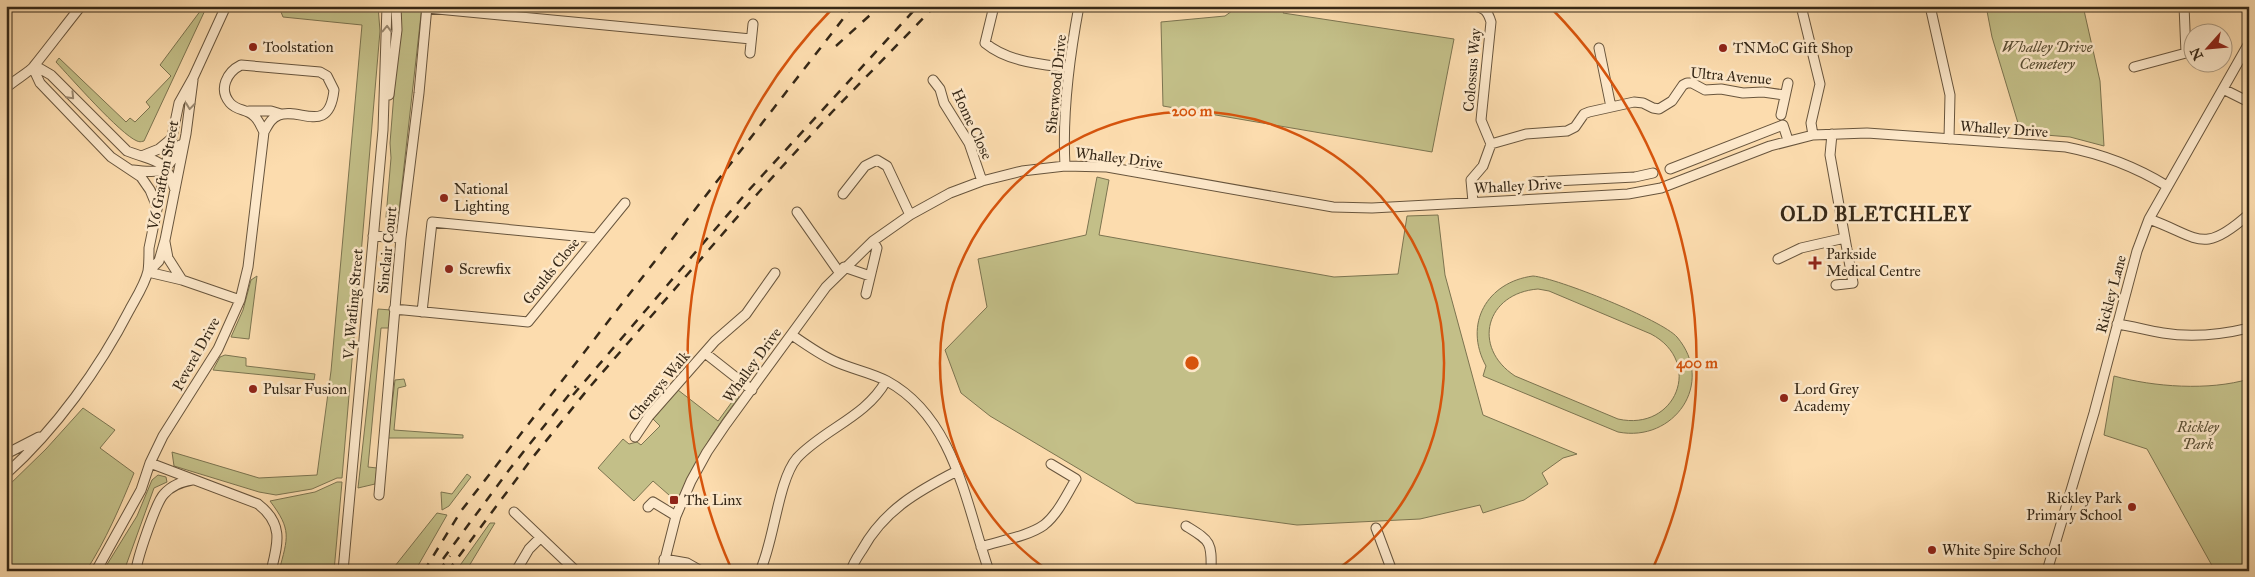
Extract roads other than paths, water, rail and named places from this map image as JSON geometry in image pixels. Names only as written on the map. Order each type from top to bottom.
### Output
[{"type":"street","points":[[6,88],[33,68],[49,44],[81,6]]},
{"type":"street","name":"V6 Grafton Street","points":[[148,272],[149,248],[179,103],[194,78],[226,6]]},
{"type":"street","name":"V4 Watling Street","points":[[343,571],[383,130],[387,6]]},
{"type":"street","name":"V4 Watling Street","points":[[383,130],[391,84],[397,30],[396,6]]},
{"type":"street","points":[[994,6],[985,44],[994,51],[1018,60],[1069,68]]},
{"type":"street","name":"Sherwood Drive","points":[[1065,166],[1064,116],[1069,68],[1079,6]]},
{"type":"street","name":"Colossus Way","points":[[1475,6],[1488,13],[1491,22],[1481,120],[1491,144]]},
{"type":"street","points":[[1801,6],[1820,84],[1811,123],[1813,136]]},
{"type":"street","points":[[1930,6],[1950,95],[1949,139]]},
{"type":"street","points":[[2134,67],[2186,53],[2184,6]]},
{"type":"street","points":[[427,7],[751,39]]},
{"type":"street","name":"Sinclair Court","points":[[379,495],[394,309],[427,7]]},
{"type":"street","points":[[750,53],[753,24]]},
{"type":"street","name":"Rickley Lane","points":[[2047,571],[2094,413],[2137,251],[2149,219],[2249,44]]},
{"type":"street","points":[[1599,48],[1611,107]]},
{"type":"street","points":[[250,65],[320,72],[327,76],[334,90],[330,107],[326,112],[314,117],[281,114],[271,111],[249,111],[238,109],[230,104],[226,97],[225,81],[235,68],[250,65]]},
{"type":"street","points":[[33,68],[39,68],[50,75],[118,145],[127,151],[155,159],[166,168],[176,190]]},
{"type":"street","points":[[33,68],[40,83],[46,90],[111,157],[141,176],[150,190],[157,208]]},
{"type":"street","name":"V6 Grafton Street","points":[[6,474],[26,456],[74,398],[123,324],[148,272],[159,261],[176,190],[194,78]]},
{"type":"street","name":"Home Close","points":[[933,80],[940,89],[944,102],[969,143],[982,181]]},
{"type":"street","name":"Ultra Avenue","points":[[1491,144],[1526,134],[1567,131],[1575,127],[1584,114],[1634,102],[1643,102],[1653,108],[1665,107],[1683,85],[1687,83],[1692,83],[1705,90],[1721,88],[1743,93],[1763,92],[1784,95]]},
{"type":"street","points":[[1788,83],[1784,95],[1782,120],[1788,140]]},
{"type":"street","points":[[2223,89],[2249,102]]},
{"type":"street","points":[[249,111],[258,120],[264,132]]},
{"type":"street","points":[[264,132],[272,119],[281,114]]},
{"type":"street","points":[[1670,169],[1782,120]]},
{"type":"street","name":"Peverel Drive","points":[[96,571],[141,490],[150,463],[165,433],[218,349],[240,300],[248,267],[264,132]]},
{"type":"street","name":"Whalley Drive","points":[[662,571],[676,516],[691,481],[707,452],[826,287],[873,241],[910,215],[950,194],[982,181],[1022,171],[1065,166],[1107,167],[1333,206],[1372,208],[1628,194],[1662,188],[1788,140],[1832,134],[1867,133],[2078,149],[2119,162],[2167,186]]},
{"type":"street","points":[[132,170],[155,172],[166,168],[175,159],[186,134]]},
{"type":"street","points":[[1832,134],[1830,155],[1853,283],[1836,286]]},
{"type":"street","points":[[143,156],[159,149],[171,139]]},
{"type":"street","points":[[1473,202],[1472,180],[1483,166],[1491,144]]},
{"type":"street","points":[[843,194],[865,166],[877,160],[887,166],[910,215]]},
{"type":"street","name":"Whalley Drive","points":[[1534,182],[1635,177],[1653,172]]},
{"type":"street","points":[[1593,179],[1593,196]]},
{"type":"street","name":"Goulds Close","points":[[394,309],[528,322],[624,203]]},
{"type":"street","points":[[797,212],[842,270],[870,276]]},
{"type":"street","points":[[2149,219],[2192,238],[2204,240],[2219,237],[2230,231],[2249,214]]},
{"type":"street","points":[[422,312],[432,222],[596,238]]},
{"type":"street","points":[[373,236],[401,238]]},
{"type":"street","points":[[1778,258],[1801,248],[1845,238]]},
{"type":"street","points":[[165,240],[168,258],[182,280]]},
{"type":"street","points":[[866,294],[877,248],[873,241]]},
{"type":"street","points":[[148,272],[182,280],[240,300]]},
{"type":"street","name":"Cheneys Walk","points":[[635,437],[649,416],[715,341],[746,314],[774,272]]},
{"type":"street","points":[[2117,324],[2162,333],[2193,336],[2223,334],[2249,328]]},
{"type":"street","points":[[792,335],[834,361],[886,381],[908,394],[929,418],[944,441],[957,471],[989,571]]},
{"type":"street","name":"Cheneys Walk","points":[[705,353],[752,390]]},
{"type":"street","points":[[760,571],[786,480],[797,459],[878,396],[886,381]]},
{"type":"street","name":"V6 Grafton Street","points":[[6,454],[41,436]]},
{"type":"street","points":[[150,463],[258,504],[266,510],[273,520],[278,539],[271,571]]},
{"type":"street","points":[[980,547],[1036,530],[1054,514],[1076,479],[1051,464]]},
{"type":"street","points":[[851,571],[868,539],[880,522],[901,502],[957,471]]},
{"type":"street","points":[[136,571],[160,499],[170,488],[180,482],[192,480]]},
{"type":"street","points":[[648,508],[653,502],[676,516]]},
{"type":"street","points":[[514,512],[576,571]]},
{"type":"street","points":[[1186,526],[1206,538],[1212,552],[1211,571]]},
{"type":"street","points":[[1376,528],[1392,571]]},
{"type":"street","points":[[516,571],[529,549],[540,538]]},
{"type":"street","points":[[664,559],[687,563],[701,571]]},
{"type":"railway","points":[[424,571],[461,511],[853,6]]},
{"type":"railway","points":[[836,46],[880,6]]},
{"type":"railway","points":[[573,395],[748,191],[918,6]]},
{"type":"railway","points":[[448,571],[533,457],[588,389],[759,192],[833,111],[935,6]]},
{"type":"railway","points":[[443,559],[509,470],[576,386]]},
{"type":"railway","points":[[439,571],[450,556]]},
{"type":"place","name":"Toolstation","points":[[253,47]]},
{"type":"place","name":"TNMoC Gift Shop","points":[[1723,48]]},
{"type":"place","name":"National Lighting","points":[[444,198]]},
{"type":"place","name":"Parkside Medical Centre","points":[[1815,263]]},
{"type":"place","name":"Screwfix","points":[[449,269]]},
{"type":"place","name":"Pulsar Fusion","points":[[253,389]]},
{"type":"place","name":"Lord Grey Academy","points":[[1784,398]]},
{"type":"place","name":"The Linx","points":[[674,500]]},
{"type":"place","name":"Rickley Park Primary School","points":[[2132,507]]},
{"type":"place","name":"White Spire School","points":[[1932,550]]},
{"type":"district","name":"OLD BLETCHLEY","points":[[1876,214]]},
{"type":"park label","name":"Whalley Drive Cemetery","points":[[2047,56]]},
{"type":"park label","name":"Rickley Park","points":[[2198,436]]}]
